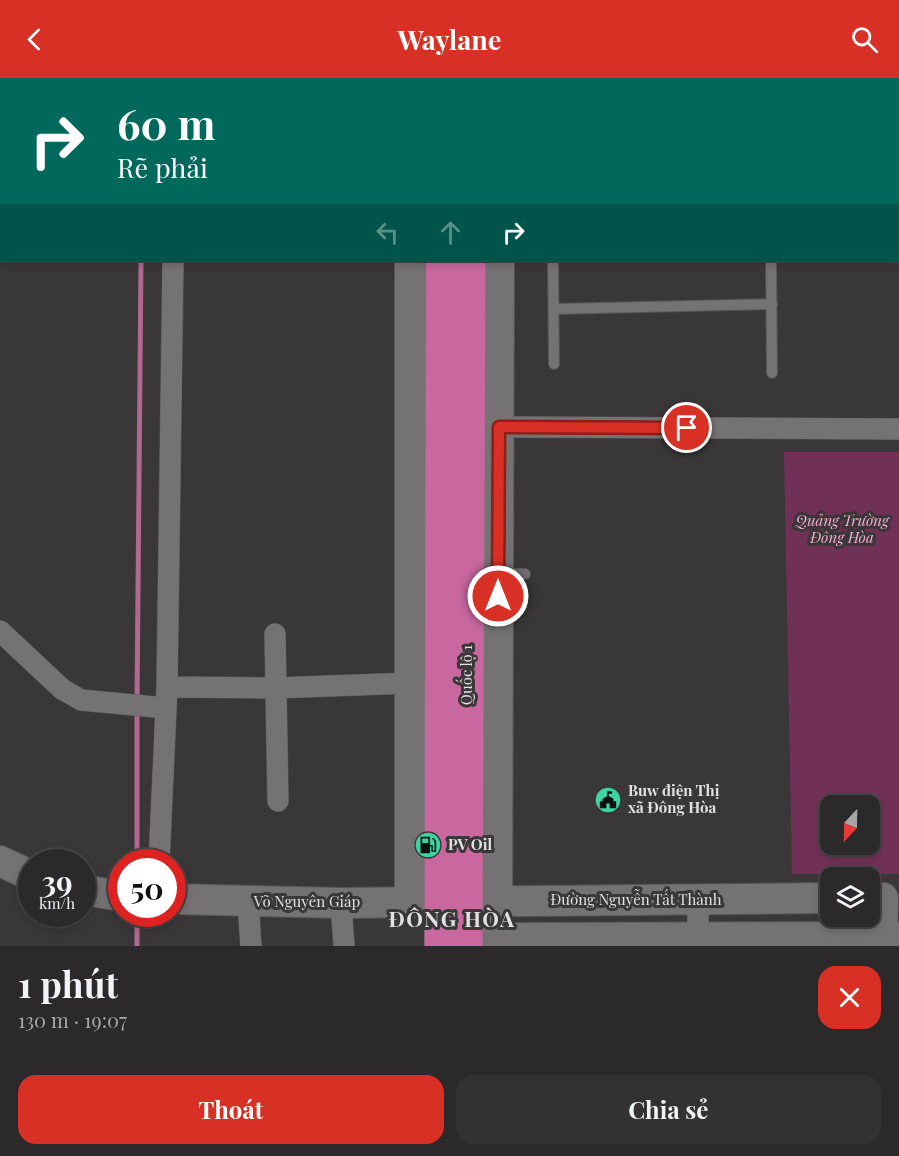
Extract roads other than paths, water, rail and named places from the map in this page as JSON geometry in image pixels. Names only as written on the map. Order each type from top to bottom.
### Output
[{"type":"highway","name":"Quốc lộ 1","points":[[442,261],[454,901],[468,942]]},
{"type":"highway","name":"Quốc lộ 1","points":[[454,901],[469,261]]},
{"type":"main road","points":[[410,261],[411,683],[454,901]]},
{"type":"main road","points":[[454,901],[512,573],[499,427],[499,261]]},
{"type":"main road","points":[[0,861],[18,869]]},
{"type":"main road","name":"Đường Nguyễn Tất Thành","points":[[454,901],[820,898]]},
{"type":"main road","points":[[468,942],[890,939],[884,898]]},
{"type":"main road","name":"Võ Nguyên Giáp","points":[[186,900],[341,903],[454,901]]},
{"type":"street","points":[[160,849],[167,698],[172,261]]},
{"type":"street","points":[[499,427],[899,429]]},
{"type":"street","points":[[0,631],[62,689],[81,700],[167,698],[275,688],[411,683]]},
{"type":"street","points":[[275,634],[278,801]]},
{"type":"street","points":[[698,899],[698,942]]},
{"type":"street","points":[[248,902],[251,946]]},
{"type":"street","points":[[341,903],[344,946]]},
{"type":"lane","points":[[553,261],[554,364]]},
{"type":"lane","points":[[771,261],[772,372]]},
{"type":"lane","points":[[554,309],[772,304]]},
{"type":"waterway","points":[[137,702],[141,261]]},
{"type":"waterway","points":[[137,711],[137,849]]},
{"type":"waterway","points":[[137,927],[137,946]]},
{"type":"place","name":"Buw điện Thị xã Đông Hòa","points":[[608,800]]},
{"type":"place","name":"PV Oil","points":[[428,845]]},
{"type":"district","name":"ĐÔNG HÒA","points":[[452,920]]},
{"type":"park label","name":"Quảng Trường Đông Hòa","points":[[842,530]]}]
